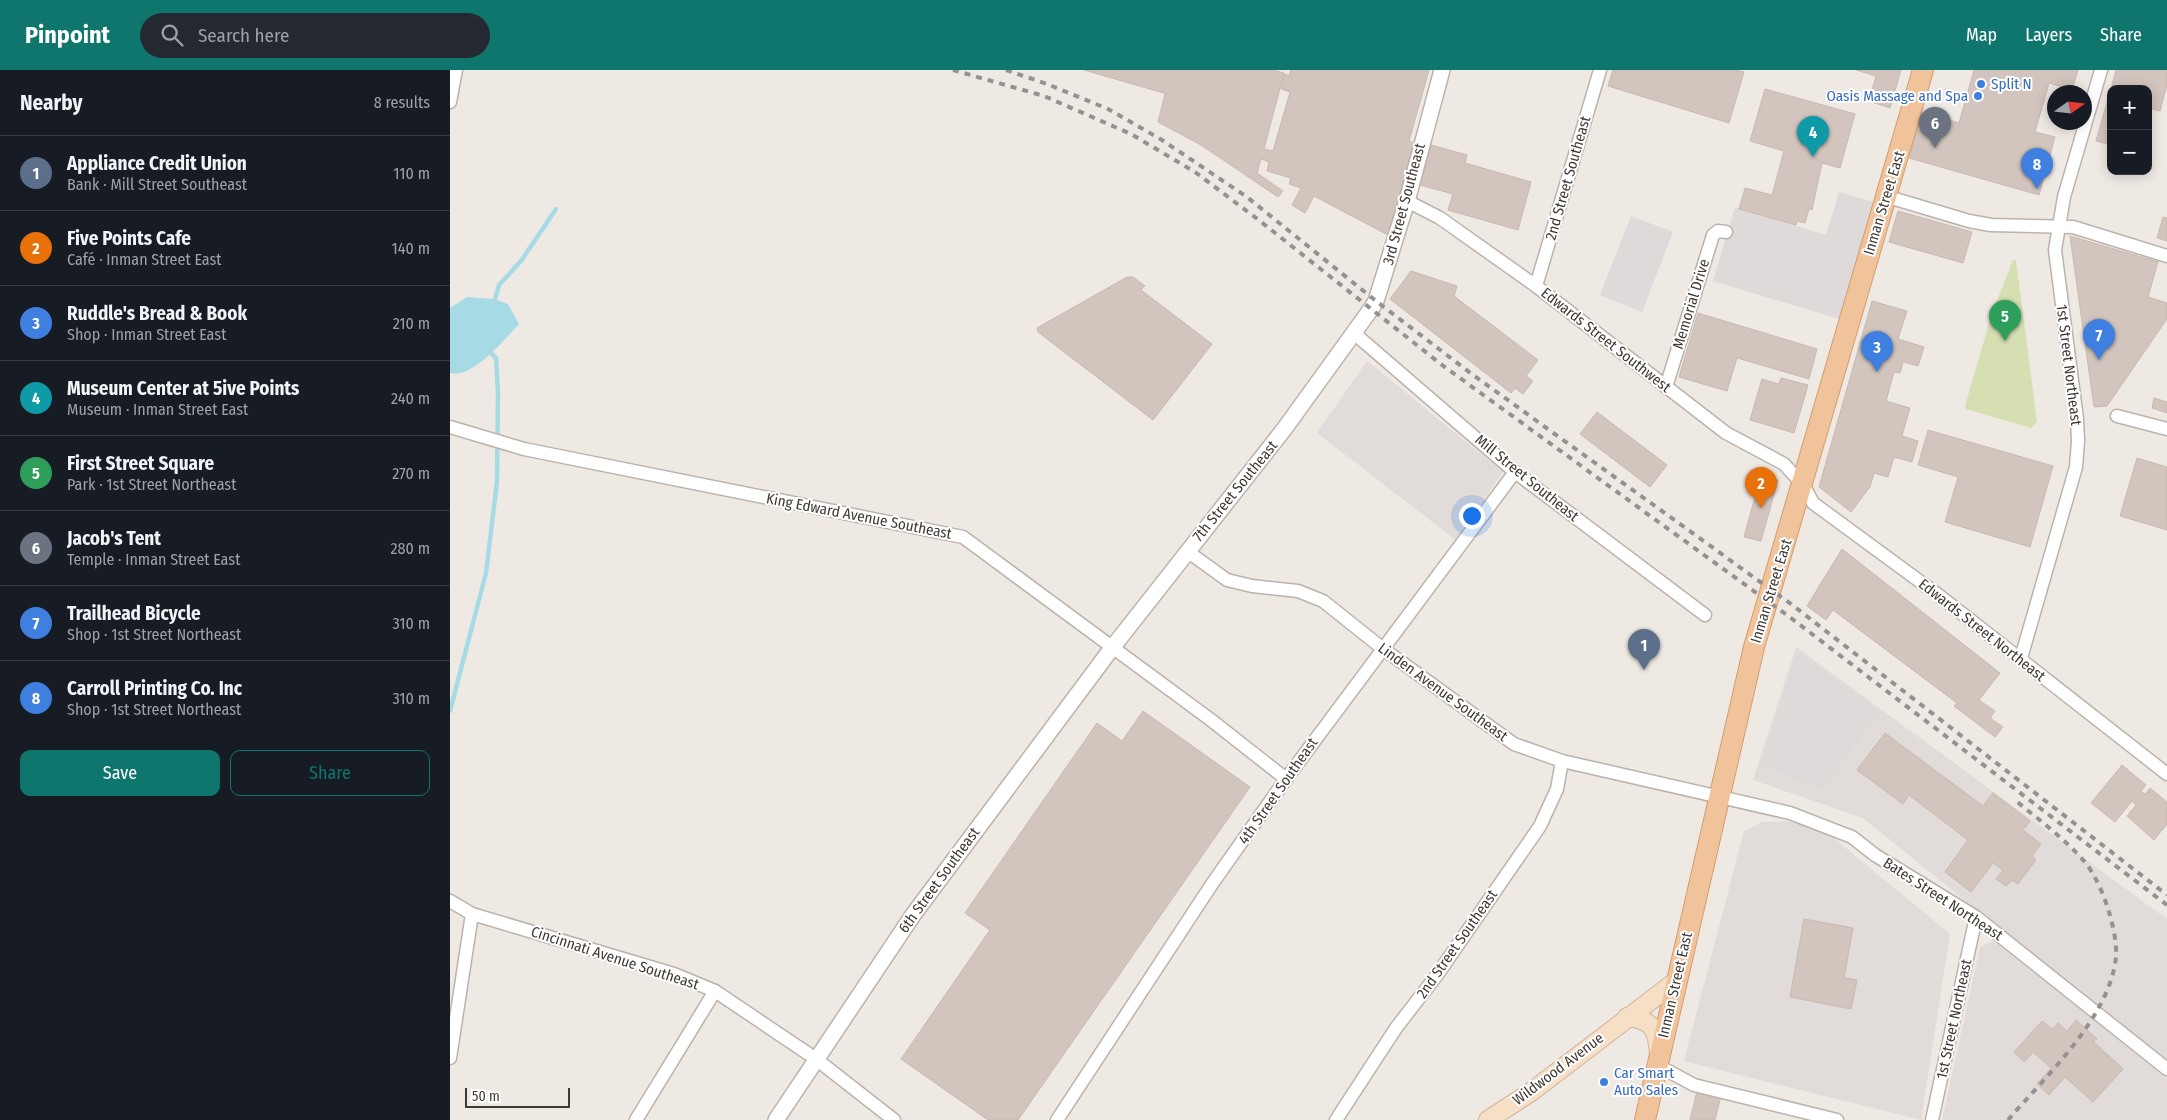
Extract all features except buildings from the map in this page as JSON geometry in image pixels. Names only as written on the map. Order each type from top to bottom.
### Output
[{"type":"main road","name":"Inman Street East","points":[[1645,1120],[1675,982],[1754,647],[1885,196],[1924,70]]},
{"type":"main road","name":"Wildwood Avenue","points":[[1492,1118],[1531,1092],[1675,982]]},
{"type":"main road","points":[[1627,1017],[1638,1018],[1650,1024],[1657,1036],[1658,1061]]},
{"type":"street","points":[[450,102],[456,70]]},
{"type":"street","name":"3rd Street Southeast","points":[[1355,334],[1376,301],[1407,201],[1442,70]]},
{"type":"street","name":"2nd Street Southeast","points":[[1536,286],[1600,70]]},
{"type":"street","name":"1st Street Northeast","points":[[2021,658],[2076,467],[2077,419],[2055,250],[2064,197],[2101,70]]},
{"type":"street","points":[[1885,196],[1969,221],[2003,226],[2059,225],[2074,227],[2167,256]]},
{"type":"street","name":"Edwards Street Southwest","points":[[1407,201],[1440,218],[1536,286],[1726,433],[1784,464],[1802,483]]},
{"type":"street","name":"Memorial Drive","points":[[1666,387],[1713,235],[1718,232],[1726,232]]},
{"type":"street","name":"Mill Street Southeast","points":[[1355,334],[1515,472],[1705,615]]},
{"type":"street","name":"7th Street Southeast","points":[[1112,648],[1285,428],[1355,334]]},
{"type":"street","points":[[2117,416],[2167,429]]},
{"type":"street","name":"King Edward Avenue Southeast","points":[[450,427],[524,449],[963,537],[1286,779]]},
{"type":"street","name":"4th Street Southeast","points":[[1057,1120],[1212,884],[1286,779],[1515,472]]},
{"type":"street","name":"Edwards Street Northeast","points":[[1802,483],[1813,503],[2021,658],[2167,774]]},
{"type":"street","name":"Linden Avenue Southeast","points":[[1187,551],[1227,580],[1252,586],[1298,591],[1323,601],[1382,648],[1514,744],[1562,761],[1718,797]]},
{"type":"street","name":"6th Street Southeast","points":[[776,1120],[913,915],[1112,648]]},
{"type":"street","name":"2nd Street Southeast","points":[[1336,1120],[1396,1028],[1437,975],[1540,826],[1557,789],[1562,761]]},
{"type":"street","name":"Bates Street Northeast","points":[[1718,797],[1790,813],[1852,837],[1875,855],[1976,917],[2167,1069]]},
{"type":"street","name":"Cincinnati Avenue Southeast","points":[[450,901],[472,914],[674,974],[716,991],[816,1059],[894,1120]]},
{"type":"street","points":[[450,1058],[472,914]]},
{"type":"street","name":"1st Street Northeast","points":[[1932,1120],[1976,917]]},
{"type":"street","points":[[636,1120],[716,991]]},
{"type":"street","points":[[1658,1061],[1694,1085],[1837,1120]]},
{"type":"shaded area","points":[[1839,192],[1874,202],[1839,319],[1713,281],[1735,207],[1826,235]]},
{"type":"shaded area","points":[[1631,216],[1673,232],[1642,312],[1600,295]]},
{"type":"shaded area","points":[[1367,361],[1503,472],[1456,540],[1317,433]]},
{"type":"shaded area","points":[[1796,647],[2167,919],[2167,1065],[1863,818],[1753,780]]},
{"type":"shaded area","points":[[1797,652],[1879,711],[1824,788],[1761,766]]},
{"type":"shaded area","points":[[1813,821],[1950,934],[1921,1120],[1684,1061],[1744,831],[1762,822]]},
{"type":"shaded area","points":[[1993,941],[2167,1078],[2167,1120],[1942,1120],[1980,947]]},
{"type":"green space","points":[[2013,260],[2016,260],[2037,422],[2031,428],[1966,409],[1965,406],[1992,313]]},
{"type":"water","points":[[467,297],[494,299],[508,304],[519,324],[497,348],[478,364],[468,370],[450,373],[450,308]]},
{"type":"waterway","points":[[494,303],[499,285],[521,261],[556,209]]},
{"type":"waterway","points":[[450,711],[486,573],[497,481],[498,392],[496,358],[491,353],[491,348]]},
{"type":"railway","points":[[953,70],[1044,96],[1131,134],[1195,172],[1442,365],[1791,618],[2167,905]]},
{"type":"railway","points":[[1006,70],[1047,84],[1108,109],[1162,140],[1247,197],[1376,301],[1473,375],[1791,604],[2167,895]]},
{"type":"railway","points":[[2008,1120],[2057,1065],[2089,1023],[2102,1002],[2111,979],[2116,957],[2115,940],[2107,905],[2092,872],[2060,837],[2015,800]]},
{"type":"place","name":"Split N","points":[[1981,84]]},
{"type":"place","name":"Oasis Massage and Spa","points":[[1978,96]]},
{"type":"place","name":"Jacob's Tent","points":[[1935,148]]},
{"type":"place","name":"Museum Center at 5ive Points","points":[[1813,157]]},
{"type":"place","name":"Carroll Printing Co. Inc","points":[[2037,189]]},
{"type":"place","name":"First Street Square","points":[[2005,341]]},
{"type":"place","name":"Trailhead Bicycle","points":[[2099,360]]},
{"type":"place","name":"Ruddle's Bread & Book","points":[[1877,372]]},
{"type":"place","name":"Five Points Cafe","points":[[1761,508]]},
{"type":"place","name":"Appliance Credit Union","points":[[1644,670]]},
{"type":"place","name":"Car Smart Auto Sales","points":[[1604,1082]]}]
